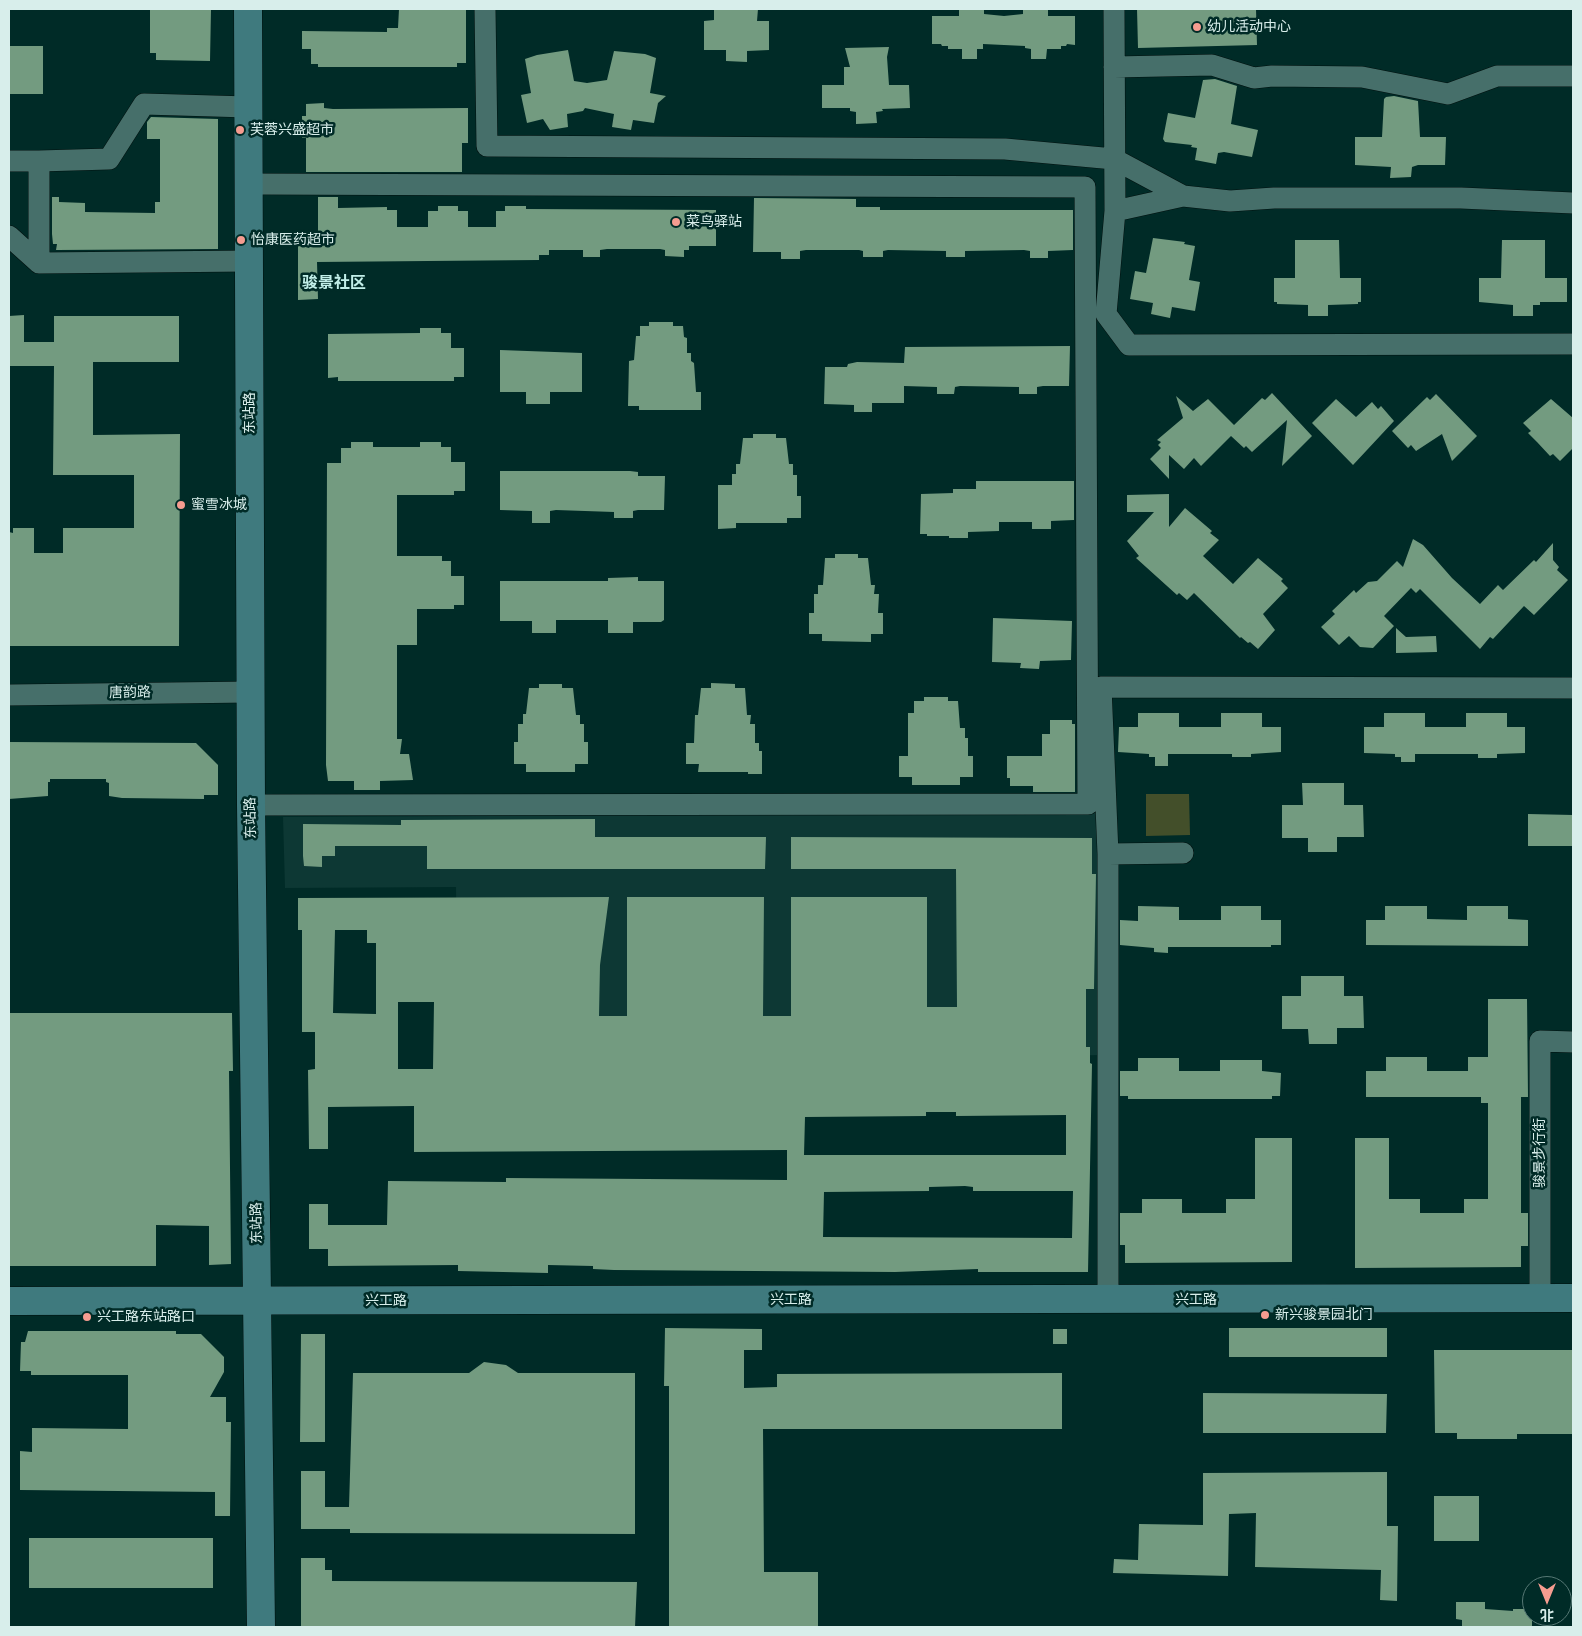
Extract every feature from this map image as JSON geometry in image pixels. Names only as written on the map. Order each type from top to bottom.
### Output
[{"type":"street","name":"东站路","points":[[248,9],[251,805],[261,1627]]},
{"type":"street","points":[[486,9],[488,146],[1005,149],[1114,159],[1183,196]]},
{"type":"street","points":[[1114,9],[1115,211],[1106,314],[1129,345],[1573,344]]},
{"type":"street","points":[[1114,66],[1212,65],[1254,78],[1272,76],[1362,77],[1448,94],[1498,76],[1573,76]]},
{"type":"street","points":[[9,161],[109,159],[144,104],[248,107]]},
{"type":"street","points":[[39,161],[39,263]]},
{"type":"street","points":[[249,184],[1085,187],[1088,794],[1088,804],[251,805]]},
{"type":"street","points":[[1115,211],[1183,196],[1230,200],[1274,198],[1461,198],[1573,203]]},
{"type":"street","points":[[9,236],[39,263],[250,261]]},
{"type":"street","points":[[1108,1300],[1108,854],[1101,687],[1573,688]]},
{"type":"street","name":"唐韵路","points":[[9,695],[251,692]]},
{"type":"street","points":[[1108,854],[1183,854]]},
{"type":"street","name":"骏景步行街","points":[[1540,1298],[1540,1041],[1573,1042]]},
{"type":"street","name":"兴工路","points":[[9,1301],[1573,1298]]},
{"type":"shaded area","points":[[1101,813],[1102,1055],[458,1067],[456,887],[285,888],[283,817]]},
{"type":"green space","points":[[1146,794],[1189,794],[1190,835],[1146,836]]},
{"type":"building","points":[[150,9],[211,9],[210,61],[156,60],[156,53],[150,53]]},
{"type":"building","points":[[399,9],[466,9],[466,63],[457,63],[457,67],[318,67],[318,64],[311,64],[311,49],[302,49],[302,31],[387,32],[387,28],[398,28]]},
{"type":"building","points":[[714,9],[758,9],[757,21],[769,21],[769,50],[747,51],[747,62],[726,61],[726,50],[704,50],[704,21],[714,20]]},
{"type":"building","points":[[959,9],[984,9],[984,14],[1004,16],[1023,14],[1023,9],[1048,9],[1048,16],[1075,16],[1075,45],[1067,44],[1066,46],[1061,46],[1061,49],[1047,49],[1046,59],[1031,59],[1031,49],[1025,48],[1025,46],[983,44],[983,49],[977,49],[977,59],[962,59],[962,49],[948,49],[948,46],[932,44],[932,16],[959,16]]},
{"type":"building","name":"幼儿活动中心","points":[[1137,9],[1256,9],[1257,45],[1138,48]]},
{"type":"building","points":[[9,46],[43,46],[43,94],[9,94]]},
{"type":"building","points":[[889,47],[887,57],[889,85],[909,85],[910,108],[882,109],[883,111],[876,112],[877,123],[856,124],[856,112],[850,111],[850,108],[822,108],[822,85],[844,85],[844,67],[850,67],[845,48]]},
{"type":"building","points":[[568,50],[574,81],[587,83],[607,80],[614,51],[645,54],[656,58],[650,93],[666,96],[658,103],[654,123],[633,120],[631,130],[612,127],[614,114],[585,108],[583,111],[567,114],[568,127],[550,130],[543,119],[527,123],[521,95],[531,93],[525,59]]},
{"type":"building","points":[[1215,79],[1237,86],[1231,124],[1258,130],[1252,157],[1224,152],[1218,153],[1216,164],[1195,160],[1197,148],[1191,147],[1192,145],[1165,142],[1163,139],[1168,113],[1195,118],[1203,80]]},
{"type":"building","points":[[1394,96],[1418,101],[1420,137],[1446,137],[1445,165],[1418,165],[1412,167],[1411,177],[1390,178],[1391,167],[1355,165],[1355,137],[1382,137],[1384,99]]},
{"type":"building","points":[[324,103],[324,108],[333,109],[468,108],[468,143],[462,143],[462,172],[306,172],[306,138],[302,138],[302,116],[306,116],[306,104]]},
{"type":"building","points":[[151,117],[218,119],[218,249],[56,250],[57,244],[53,244],[52,234],[52,197],[59,197],[59,202],[85,203],[85,212],[155,213],[155,202],[160,202],[160,139],[147,139],[147,122]]},
{"type":"building","points":[[318,197],[338,197],[338,208],[387,207],[387,210],[397,210],[397,227],[428,227],[428,211],[438,211],[438,206],[458,206],[458,211],[468,211],[468,227],[496,227],[496,211],[505,211],[505,206],[526,206],[526,209],[716,210],[716,246],[689,246],[689,250],[684,250],[684,257],[665,256],[665,250],[660,249],[607,249],[600,250],[600,257],[583,257],[583,250],[549,250],[549,255],[539,255],[539,260],[317,262],[318,299],[298,300],[298,235],[318,234]]},
{"type":"building","points":[[754,198],[856,199],[856,207],[880,207],[880,210],[1073,210],[1073,250],[1048,251],[1048,258],[1030,258],[1030,251],[1024,250],[965,251],[965,257],[946,257],[946,251],[888,250],[883,251],[883,257],[863,257],[863,251],[859,250],[806,250],[800,251],[800,259],[781,259],[781,252],[753,252]]},
{"type":"building","points":[[1153,238],[1185,242],[1184,244],[1195,246],[1189,280],[1200,282],[1195,311],[1172,307],[1170,318],[1151,314],[1153,303],[1130,299],[1135,271],[1146,273]]},
{"type":"building","points":[[1295,240],[1339,240],[1340,278],[1361,278],[1361,302],[1358,302],[1358,304],[1328,305],[1328,316],[1308,316],[1308,305],[1277,304],[1277,302],[1274,302],[1274,278],[1295,278]]},
{"type":"building","points":[[1502,240],[1545,240],[1545,278],[1567,278],[1567,302],[1540,302],[1540,305],[1533,305],[1533,316],[1513,316],[1513,305],[1479,302],[1479,278],[1501,278]]},
{"type":"building","points":[[24,315],[24,342],[54,342],[54,316],[179,316],[179,362],[93,362],[93,435],[180,434],[179,646],[9,646],[9,532],[13,533],[13,528],[34,528],[34,553],[63,553],[63,528],[134,528],[134,475],[53,475],[54,366],[9,366],[9,316]]},
{"type":"building","points":[[649,322],[673,322],[673,326],[683,326],[684,337],[687,338],[687,353],[691,353],[691,361],[694,363],[696,392],[701,392],[701,410],[639,410],[639,406],[628,406],[629,361],[634,360],[636,336],[640,336],[640,326],[649,326]]},
{"type":"building","points":[[420,328],[441,328],[441,333],[451,333],[451,348],[464,348],[464,377],[454,377],[454,381],[338,381],[338,377],[328,378],[328,334],[420,333]]},
{"type":"building","points":[[1070,346],[1069,386],[1037,387],[1037,394],[1019,394],[1019,387],[960,386],[955,387],[954,394],[937,394],[937,387],[904,386],[904,403],[872,403],[872,412],[854,412],[854,405],[824,404],[825,367],[847,367],[848,364],[857,362],[904,363],[905,347]]},
{"type":"building","points":[[500,350],[582,353],[582,392],[550,392],[550,404],[526,404],[526,392],[500,392]]},
{"type":"building","points":[[1272,393],[1312,436],[1282,466],[1287,420],[1252,452],[1246,446],[1244,448],[1231,436],[1201,466],[1194,458],[1184,469],[1169,455],[1169,479],[1150,459],[1161,448],[1158,445],[1161,442],[1157,440],[1183,418],[1176,396],[1193,411],[1208,399],[1234,425],[1262,398],[1265,400]]},
{"type":"building","points":[[1436,394],[1477,436],[1452,461],[1442,434],[1416,451],[1411,445],[1408,448],[1392,431],[1427,397],[1430,400]]},
{"type":"building","points":[[1336,399],[1356,417],[1372,402],[1378,409],[1381,406],[1394,421],[1353,465],[1312,423]]},
{"type":"building","points":[[1551,399],[1573,418],[1573,448],[1560,461],[1553,454],[1550,456],[1528,433],[1531,431],[1523,423]]},
{"type":"building","points":[[753,434],[776,434],[776,438],[786,438],[789,464],[793,464],[793,475],[797,475],[797,496],[801,496],[801,518],[787,518],[787,523],[736,523],[736,528],[718,529],[718,485],[732,485],[732,474],[736,474],[736,464],[740,464],[743,438],[753,438]]},
{"type":"building","points":[[351,442],[373,442],[373,447],[420,447],[420,442],[441,442],[441,447],[451,447],[451,462],[465,462],[465,491],[454,491],[454,495],[397,495],[397,556],[442,556],[442,561],[451,561],[451,576],[464,576],[464,605],[454,605],[454,609],[417,609],[417,645],[397,645],[397,739],[402,739],[400,754],[409,754],[413,780],[380,781],[380,790],[354,790],[354,781],[328,781],[326,765],[327,463],[341,463],[341,448],[351,448]]},
{"type":"building","points":[[500,471],[630,471],[638,472],[638,476],[665,476],[664,510],[638,510],[633,511],[633,518],[614,518],[614,512],[556,510],[550,511],[550,523],[532,523],[532,511],[500,510]]},
{"type":"building","points":[[976,481],[1074,481],[1074,520],[1051,521],[1051,529],[1032,529],[1032,522],[999,522],[999,531],[968,532],[968,538],[949,538],[949,536],[927,536],[927,534],[920,534],[921,494],[953,493],[953,489],[976,489]]},
{"type":"building","points":[[1169,494],[1169,527],[1185,508],[1212,531],[1210,533],[1219,540],[1203,556],[1233,584],[1258,558],[1283,579],[1281,581],[1288,588],[1263,614],[1275,630],[1258,649],[1250,642],[1248,643],[1240,638],[1194,593],[1187,600],[1179,593],[1177,595],[1136,558],[1139,556],[1127,541],[1154,512],[1127,512],[1127,495]]},
{"type":"building","points":[[1413,539],[1423,545],[1452,578],[1480,604],[1498,585],[1503,590],[1534,560],[1536,562],[1553,543],[1553,560],[1559,567],[1557,570],[1568,580],[1534,615],[1524,606],[1493,639],[1490,637],[1480,649],[1420,589],[1416,593],[1411,588],[1384,616],[1394,626],[1373,648],[1360,647],[1349,636],[1339,645],[1321,627],[1335,614],[1332,611],[1354,590],[1356,593],[1368,582],[1377,581],[1397,561],[1403,567]]},
{"type":"building","points":[[835,554],[858,554],[858,558],[868,558],[871,585],[875,585],[874,594],[879,594],[878,613],[883,613],[883,634],[871,634],[871,642],[822,641],[822,634],[809,634],[809,613],[814,613],[814,594],[818,594],[818,585],[823,585],[825,558],[835,558]]},
{"type":"building","points":[[638,577],[638,581],[664,581],[664,620],[661,622],[633,622],[633,633],[608,633],[608,620],[556,620],[556,633],[532,633],[532,621],[500,621],[500,581],[608,581],[608,578]]},
{"type":"building","points":[[993,618],[1072,621],[1071,660],[1040,661],[1039,669],[1020,668],[1021,663],[992,662]]},
{"type":"building","points":[[1396,628],[1406,637],[1436,636],[1437,652],[1396,653]]},
{"type":"building","points":[[711,683],[735,684],[735,688],[745,688],[747,715],[751,715],[750,724],[755,724],[755,743],[759,743],[759,751],[762,751],[762,774],[748,774],[748,772],[698,772],[699,764],[686,764],[686,743],[694,743],[695,715],[698,715],[701,688],[711,688]]},
{"type":"building","points":[[539,684],[562,684],[562,688],[573,688],[576,715],[580,715],[580,724],[584,724],[584,742],[588,742],[588,764],[575,764],[575,772],[526,772],[526,764],[514,764],[514,742],[518,742],[518,724],[523,724],[523,714],[526,714],[529,688],[539,688]]},
{"type":"building","points":[[924,697],[948,697],[948,701],[958,701],[960,728],[965,728],[965,738],[968,738],[968,756],[973,756],[973,777],[960,777],[960,785],[912,785],[912,777],[899,777],[899,756],[908,756],[908,713],[914,713],[914,701],[924,701]]},
{"type":"building","points":[[1138,713],[1179,713],[1179,727],[1221,727],[1221,713],[1262,713],[1262,727],[1281,727],[1281,752],[1251,754],[1251,757],[1232,757],[1232,754],[1168,754],[1168,766],[1155,766],[1155,757],[1149,757],[1149,754],[1118,752],[1119,727],[1138,727]]},
{"type":"building","points":[[1384,713],[1425,713],[1425,727],[1466,727],[1466,713],[1507,713],[1507,727],[1525,727],[1525,753],[1497,754],[1497,758],[1478,758],[1478,754],[1415,754],[1415,762],[1401,762],[1401,757],[1395,757],[1395,754],[1364,753],[1364,727],[1384,727]]},
{"type":"building","points":[[1050,720],[1072,720],[1072,724],[1075,724],[1075,792],[1033,792],[1033,786],[1010,786],[1010,778],[1007,778],[1007,756],[1042,756],[1042,734],[1050,734]]},
{"type":"building","points":[[9,742],[196,743],[218,765],[218,795],[204,795],[204,799],[122,798],[109,796],[109,783],[106,782],[106,779],[50,779],[50,782],[48,782],[48,796],[9,799]]},
{"type":"building","points":[[1302,783],[1344,783],[1344,805],[1363,805],[1364,837],[1337,837],[1337,852],[1308,852],[1308,838],[1282,838],[1282,805],[1303,805]]},
{"type":"building","points":[[1528,814],[1573,815],[1573,846],[1528,846]]},
{"type":"building","points":[[595,819],[595,837],[766,837],[765,869],[427,869],[427,846],[335,846],[335,856],[322,856],[322,867],[304,866],[303,824],[401,825],[401,820]]},
{"type":"building","points":[[791,837],[1092,838],[1092,874],[1096,874],[1094,989],[1086,989],[1086,1047],[1090,1047],[1090,1063],[1092,1064],[1088,1272],[978,1272],[978,1269],[895,1272],[614,1270],[593,1269],[593,1266],[548,1265],[548,1273],[458,1271],[458,1265],[328,1266],[328,1249],[309,1249],[309,1204],[328,1204],[328,1225],[387,1225],[388,1181],[506,1182],[506,1178],[787,1180],[787,1150],[414,1152],[414,1106],[328,1107],[328,1149],[309,1149],[308,1070],[315,1069],[315,1032],[302,1032],[302,930],[298,930],[298,898],[609,897],[600,965],[599,1016],[627,1016],[627,897],[764,897],[763,1016],[791,1016],[791,897],[927,897],[927,1007],[957,1007],[956,869],[791,869]],"holes":[[[335,930],[367,930],[367,943],[376,943],[376,1014],[333,1013]],[[398,1002],[434,1002],[433,1069],[398,1069]],[[926,1112],[956,1112],[956,1116],[1066,1115],[1066,1155],[804,1155],[805,1117],[926,1116]],[[965,1186],[973,1187],[973,1191],[1073,1191],[1072,1238],[823,1237],[824,1192],[929,1191],[929,1187]]]},
{"type":"building","points":[[1138,906],[1179,907],[1179,920],[1221,920],[1221,906],[1261,906],[1261,920],[1281,920],[1281,945],[1271,945],[1271,947],[1168,947],[1168,953],[1154,952],[1154,948],[1120,945],[1120,920],[1138,921]]},
{"type":"building","points":[[1385,906],[1427,906],[1427,919],[1467,920],[1467,906],[1508,906],[1508,919],[1528,920],[1528,946],[1366,945],[1366,920],[1385,920]]},
{"type":"building","points":[[1301,976],[1344,976],[1344,996],[1363,996],[1364,1028],[1337,1028],[1337,1044],[1309,1044],[1308,1029],[1282,1029],[1282,996],[1301,996]]},
{"type":"building","points":[[1488,999],[1527,999],[1528,1097],[1521,1097],[1521,1213],[1528,1213],[1528,1246],[1521,1246],[1521,1267],[1355,1268],[1355,1138],[1389,1138],[1389,1199],[1420,1199],[1420,1213],[1464,1213],[1464,1199],[1488,1199],[1488,1103],[1481,1103],[1481,1097],[1366,1097],[1366,1071],[1386,1071],[1386,1057],[1427,1057],[1427,1071],[1468,1071],[1468,1057],[1488,1057]]},
{"type":"building","points":[[9,1013],[232,1013],[233,1071],[229,1071],[231,1264],[209,1265],[209,1226],[156,1225],[156,1266],[9,1266]]},
{"type":"building","points":[[1138,1058],[1179,1058],[1179,1071],[1220,1071],[1220,1060],[1262,1060],[1262,1071],[1281,1073],[1280,1096],[1272,1096],[1272,1099],[1128,1099],[1128,1096],[1120,1096],[1120,1071],[1138,1071]]},
{"type":"building","points":[[1255,1138],[1292,1138],[1292,1262],[1125,1263],[1125,1245],[1120,1245],[1120,1213],[1142,1213],[1142,1199],[1182,1199],[1182,1213],[1226,1213],[1226,1199],[1255,1199]]},
{"type":"building","points":[[665,1328],[762,1329],[762,1350],[744,1350],[744,1388],[777,1387],[777,1374],[1062,1373],[1062,1429],[763,1429],[764,1572],[818,1572],[818,1627],[669,1627],[669,1386],[664,1386]]},
{"type":"building","points":[[1229,1328],[1387,1328],[1387,1357],[1229,1357]]},
{"type":"building","points":[[1053,1329],[1067,1329],[1067,1344],[1053,1344]]},
{"type":"building","points":[[28,1331],[176,1331],[176,1334],[201,1334],[224,1357],[224,1372],[210,1397],[226,1397],[226,1422],[231,1422],[230,1516],[215,1516],[215,1492],[20,1490],[20,1451],[32,1452],[32,1428],[128,1429],[128,1375],[31,1375],[31,1371],[20,1371],[21,1342],[25,1342]]},
{"type":"building","points":[[301,1334],[325,1334],[325,1442],[300,1442]]},
{"type":"building","points":[[1434,1350],[1573,1350],[1573,1434],[1517,1434],[1517,1439],[1457,1439],[1457,1433],[1435,1433]]},
{"type":"building","points":[[484,1362],[506,1365],[518,1373],[635,1373],[635,1534],[350,1533],[350,1529],[301,1529],[301,1471],[325,1471],[325,1507],[349,1507],[353,1373],[469,1373]]},
{"type":"building","points":[[1203,1393],[1387,1394],[1386,1433],[1203,1433]]},
{"type":"building","points":[[1387,1472],[1387,1526],[1398,1526],[1397,1601],[1380,1600],[1381,1570],[1255,1567],[1256,1513],[1229,1514],[1228,1576],[1113,1573],[1114,1559],[1138,1560],[1139,1524],[1203,1525],[1203,1473]]},
{"type":"building","points":[[1434,1496],[1479,1496],[1479,1541],[1434,1541]]},
{"type":"building","points":[[29,1538],[213,1538],[213,1588],[29,1588]]},
{"type":"building","points":[[301,1558],[325,1558],[325,1570],[332,1570],[332,1581],[637,1582],[635,1627],[301,1627]]},
{"type":"building","points":[[1456,1602],[1485,1602],[1485,1609],[1513,1611],[1513,1609],[1522,1609],[1522,1626],[1532,1627],[1466,1627],[1462,1626],[1462,1620],[1456,1619]]},
{"type":"place","name":"幼儿活动中心","points":[[1197,27]]},
{"type":"place","name":"芙蓉兴盛超市","points":[[240,130]]},
{"type":"place","name":"菜鸟驿站","points":[[676,222]]},
{"type":"place","name":"怡康医药超市","points":[[241,240]]},
{"type":"place","name":"蜜雪冰城","points":[[181,505]]},
{"type":"place","name":"新兴骏景园北门","points":[[1265,1315]]},
{"type":"place","name":"兴工路东站路口","points":[[87,1317]]},
{"type":"district","name":"骏景社区","points":[[334,283]]}]
